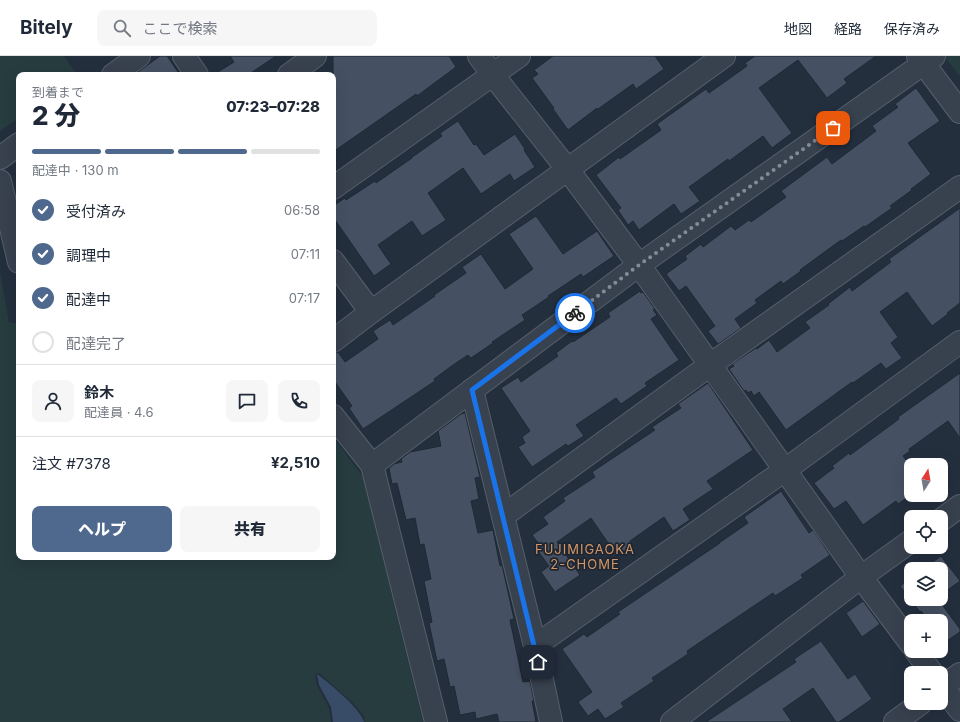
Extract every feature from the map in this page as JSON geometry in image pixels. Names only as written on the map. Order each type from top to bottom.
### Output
[{"type":"street","points":[[117,72],[139,56]]},
{"type":"street","points":[[184,56],[194,72]]},
{"type":"street","points":[[294,72],[315,56]]},
{"type":"street","points":[[479,56],[568,170],[639,265],[861,577],[904,635]]},
{"type":"street","points":[[336,186],[519,56]]},
{"type":"street","points":[[336,339],[724,56]]},
{"type":"street","points":[[372,466],[639,265],[925,58],[960,112]]},
{"type":"street","points":[[0,158],[16,146]]},
{"type":"street","points":[[0,181],[16,249]]},
{"type":"street","points":[[504,516],[710,365],[960,187]]},
{"type":"street","points":[[336,265],[372,312]]},
{"type":"street","points":[[535,646],[785,470],[960,342]]},
{"type":"street","points":[[472,390],[535,646],[551,722]]},
{"type":"street","points":[[336,420],[372,466],[436,722]]},
{"type":"street","points":[[948,515],[960,506]]},
{"type":"street","points":[[672,722],[861,577],[904,546]]},
{"type":"street","points":[[948,679],[960,674]]},
{"type":"street","points":[[948,695],[960,710]]},
{"type":"street","points":[[895,722],[911,710]]},
{"type":"green space","points":[[0,56],[64,56],[75,72],[16,72],[16,120],[0,131]]},
{"type":"green space","points":[[944,56],[960,56],[960,76]]},
{"type":"green space","points":[[0,272],[9,322],[16,323],[16,560],[336,560],[336,441],[363,477],[423,722],[365,722],[364,716],[352,702],[319,673],[317,673],[315,674],[317,686],[329,708],[331,722],[0,722]]},
{"type":"water","points":[[317,674],[351,703],[364,722],[333,722],[331,707],[319,685]]},
{"type":"building","points":[[160,56],[167,56],[178,72],[138,72]]},
{"type":"building","points":[[230,56],[276,56],[252,72],[218,72],[234,62]]},
{"type":"building","points":[[333,56],[449,56],[456,67],[417,96],[416,94],[336,150],[336,72],[333,72]]},
{"type":"building","points":[[553,56],[655,56],[664,69],[636,89],[633,84],[598,109],[597,108],[568,130],[532,78],[538,74],[534,70]]},
{"type":"building","points":[[755,56],[876,56],[844,79],[847,83],[827,98],[798,60],[759,88],[792,133],[772,148],[763,136],[729,161],[728,159],[689,187],[700,201],[681,214],[674,204],[639,230],[633,221],[628,225],[618,210],[621,208],[596,175],[619,157],[620,159],[661,130],[657,124],[706,89],[709,93],[747,66],[745,63]]},
{"type":"building","points":[[916,88],[940,121],[908,143],[931,174],[890,206],[892,208],[865,227],[864,226],[842,241],[841,240],[783,284],[781,281],[755,300],[757,303],[735,319],[741,328],[718,344],[708,331],[715,326],[686,286],[679,291],[666,274],[687,259],[685,256],[701,244],[703,247],[731,226],[735,230],[749,220],[751,222],[786,197],[781,191],[827,157],[832,164],[876,131],[872,126],[898,107],[895,104]]},
{"type":"building","points":[[458,121],[474,145],[476,144],[484,155],[515,134],[535,167],[514,181],[510,174],[481,194],[463,168],[428,193],[446,220],[422,236],[412,221],[378,245],[391,264],[374,276],[336,221],[336,204],[345,198],[346,200],[375,181],[376,183],[442,136],[440,133]]},
{"type":"building","points":[[960,208],[960,303],[932,326],[907,292],[880,312],[898,337],[891,343],[902,358],[886,369],[881,363],[786,430],[759,392],[754,396],[751,391],[748,393],[746,390],[744,391],[729,369],[734,366],[732,364],[769,340],[777,352],[810,328],[805,322],[829,305],[828,304],[850,287],[852,291],[891,262],[889,259]]},
{"type":"building","points":[[536,216],[563,254],[597,231],[614,256],[583,277],[581,274],[548,296],[549,297],[522,315],[525,320],[471,358],[468,355],[453,365],[434,379],[435,381],[363,429],[349,408],[352,406],[336,383],[336,352],[338,352],[345,362],[378,339],[373,331],[390,320],[393,325],[435,296],[434,295],[466,273],[462,267],[481,254],[505,289],[533,269],[509,234]]},
{"type":"building","points":[[640,291],[641,293],[643,292],[655,309],[653,310],[657,315],[651,319],[679,360],[645,383],[647,386],[621,404],[616,398],[576,425],[584,436],[568,446],[566,444],[532,467],[518,447],[525,443],[522,437],[530,431],[501,388],[518,377],[521,382],[558,356],[556,353],[572,341],[573,342],[610,317],[608,313]]},
{"type":"building","points":[[960,373],[960,438],[948,421],[909,449],[910,451],[903,456],[905,458],[904,500],[898,504],[896,501],[863,525],[846,501],[834,509],[814,483],[834,468],[832,466],[849,453],[850,455],[899,419],[898,417]]},
{"type":"building","points":[[708,383],[753,450],[707,481],[713,489],[683,509],[690,520],[673,531],[664,517],[630,541],[633,546],[617,556],[591,518],[557,542],[580,575],[555,592],[541,572],[549,566],[535,547],[539,544],[532,535],[548,524],[543,517],[565,501],[563,498],[595,477],[592,472],[655,430],[652,427],[681,408],[678,404]]},
{"type":"building","points":[[465,413],[480,477],[475,478],[479,499],[471,501],[478,533],[493,530],[500,566],[502,565],[514,619],[510,620],[523,682],[530,681],[536,722],[499,722],[497,714],[476,719],[475,712],[460,715],[454,686],[450,687],[444,659],[437,661],[429,623],[432,622],[424,581],[431,579],[424,544],[420,545],[415,518],[406,520],[397,483],[392,484],[389,468],[394,464],[402,462],[401,459],[410,452],[441,446],[438,431],[461,414]]},
{"type":"building","points":[[781,491],[809,533],[813,530],[830,555],[801,575],[803,578],[775,596],[773,593],[687,651],[688,654],[652,678],[654,681],[621,703],[624,707],[605,719],[598,709],[588,716],[578,702],[592,692],[562,649],[584,634],[587,637],[620,614],[618,612],[748,523],[744,517]]},
{"type":"building","points":[[941,556],[946,562],[933,562]]},
{"type":"building","points":[[948,565],[960,581],[948,590]]},
{"type":"building","points":[[904,583],[904,591],[900,586]]},
{"type":"building","points":[[863,601],[880,624],[862,637],[846,613]]},
{"type":"building","points":[[915,606],[943,606],[960,629],[960,632],[948,640],[948,614],[923,614],[921,611],[920,612]]},
{"type":"building","points":[[821,641],[848,679],[855,674],[872,699],[839,722],[836,722],[813,688],[783,709],[792,722],[706,722],[796,662],[794,659]]},
{"type":"way so far","points":[[575,313],[639,265],[833,128]]},
{"type":"district","name":"FUJIMIGAOKA 2-CHOME","points":[[585,556]]},
{"type":"route","points":[[538,662],[472,390],[575,313]]}]
